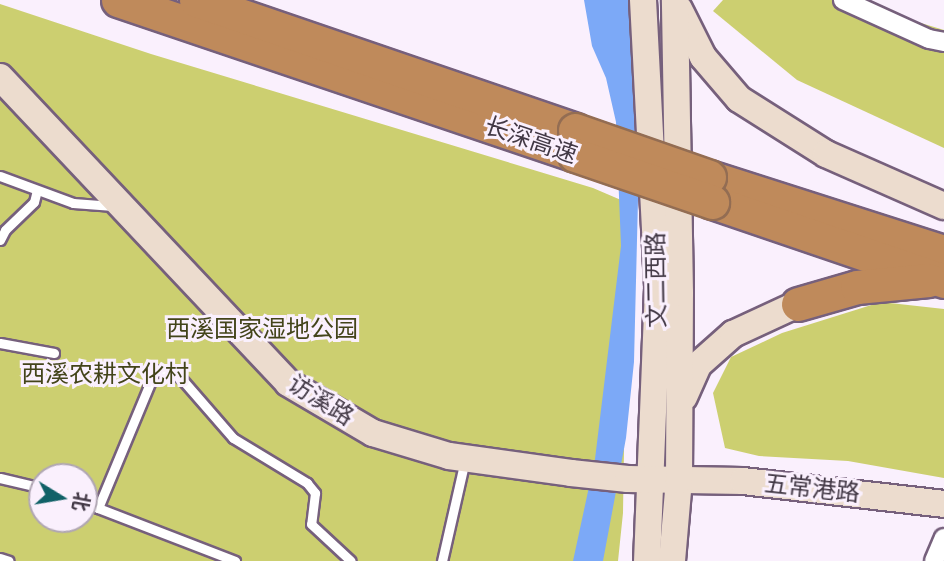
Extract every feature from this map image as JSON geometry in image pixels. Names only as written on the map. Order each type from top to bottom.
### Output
[{"type":"highway","name":"长深高速","points":[[118,0],[575,142]]},
{"type":"highway","name":"长深高速","points":[[196,0],[575,142],[942,271]]},
{"type":"highway","points":[[798,304],[857,287],[942,271]]},
{"type":"main road","name":"文二西路","points":[[643,0],[657,288],[653,480],[648,561]]},
{"type":"main road","name":"文二西路","points":[[672,561],[653,480],[679,408],[676,1]]},
{"type":"main road","points":[[676,1],[703,57],[739,99],[826,154],[944,206]]},
{"type":"main road","name":"访溪路","points":[[0,78],[288,383],[373,433],[410,446],[465,458],[571,473],[653,480]]},
{"type":"main road","points":[[679,408],[698,365],[733,334],[798,304]]},
{"type":"main road","name":"五常港路","points":[[653,480],[743,481],[944,504]]},
{"type":"street","points":[[843,0],[929,39],[944,42]]},
{"type":"street","points":[[934,561],[944,538]]},
{"type":"lane","points":[[0,176],[73,203],[121,206]]},
{"type":"lane","points":[[0,240],[5,230],[33,202],[37,190]]},
{"type":"lane","points":[[0,343],[54,353]]},
{"type":"lane","points":[[235,561],[99,508],[155,371],[166,370],[180,377],[233,438],[307,483],[315,493],[311,524],[351,561]]},
{"type":"lane","points":[[442,561],[465,458]]},
{"type":"lane","points":[[0,478],[28,485]]},
{"type":"lane","points":[[0,558],[9,561]]},
{"type":"green space","points":[[723,0],[845,0],[944,30],[944,148],[797,80],[713,11]]},
{"type":"green space","name":"西溪国家湿地公园","points":[[0,4],[151,54],[593,188],[628,203],[623,513],[618,561],[0,561]]},
{"type":"green space","points":[[881,302],[944,309],[944,478],[848,461],[759,456],[725,448],[713,393],[731,357],[782,333]]},
{"type":"water","points":[[584,0],[631,0],[640,119],[634,362],[626,438],[603,561],[573,561],[595,459],[621,246],[616,122],[606,78],[592,46]]},
{"type":"park label","name":"西溪农耕文化村","points":[[105,374]]}]
